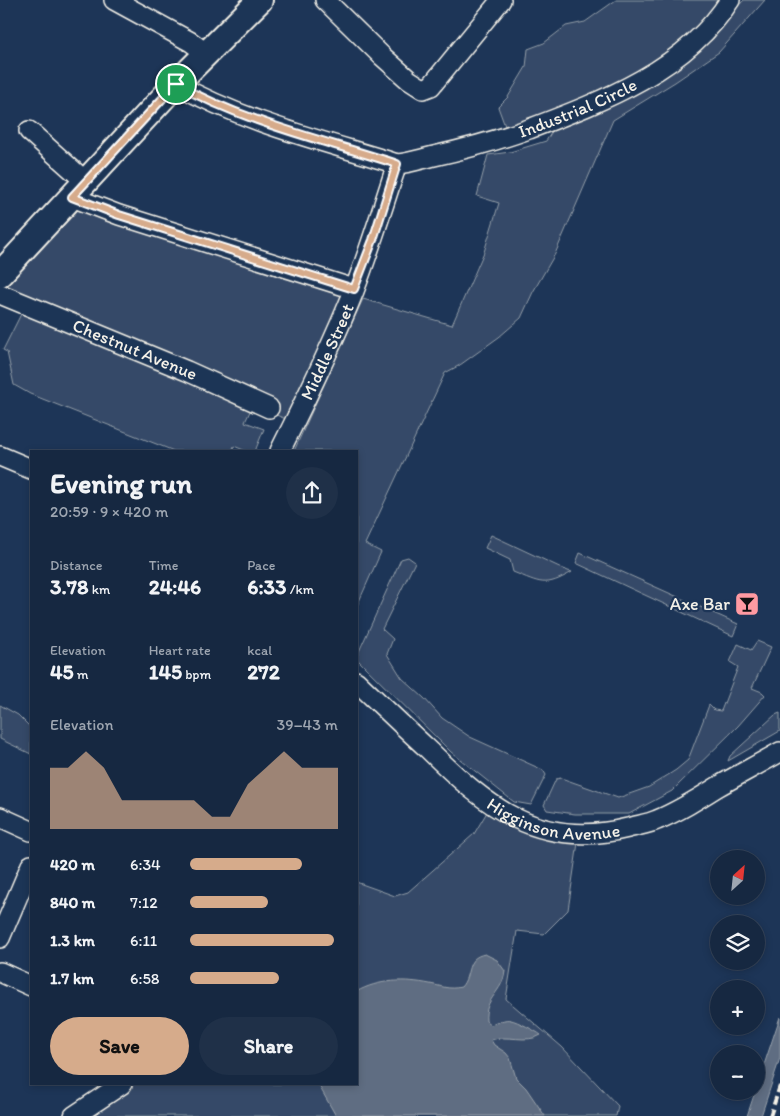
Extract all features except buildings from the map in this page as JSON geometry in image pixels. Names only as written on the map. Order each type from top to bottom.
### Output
[{"type":"main road","points":[[0,274],[176,84],[260,0]]},
{"type":"street","points":[[114,0],[192,42],[207,54]]},
{"type":"street","points":[[324,0],[382,56],[409,80],[423,89],[431,86],[501,0]]},
{"type":"street","name":"Industrial Circle","points":[[397,164],[465,150],[501,139],[569,114],[627,88],[698,40],[722,13],[730,0]]},
{"type":"street","points":[[176,84],[204,100],[397,164]]},
{"type":"street","points":[[29,131],[79,189],[119,215],[354,289]]},
{"type":"street","name":"Middle Street","points":[[280,450],[329,349],[354,289],[373,240],[397,164]]},
{"type":"street","name":"Chestnut Avenue","points":[[0,294],[187,371],[269,408]]},
{"type":"street","points":[[0,456],[30,469]]},
{"type":"street","name":"Higginson Avenue","points":[[358,683],[458,779],[493,806],[511,817],[566,833],[585,835],[609,832],[656,820],[702,798],[716,788],[780,752]]},
{"type":"street","points":[[0,817],[30,831]]},
{"type":"street","points":[[0,938],[30,866]]},
{"type":"street","points":[[0,972],[30,986]]},
{"type":"street","points":[[74,1116],[120,1085]]},
{"type":"shaded area","points":[[616,0],[731,0],[679,65],[714,38],[725,20],[744,0],[765,0],[719,52],[613,120],[555,254],[533,292],[521,318],[499,337],[460,365],[445,373],[365,544],[381,552],[358,604],[358,450],[294,450],[363,299],[452,325],[484,252],[499,203],[477,196],[488,155],[510,152],[546,141],[558,122],[509,137],[498,107],[508,97],[526,67],[528,49],[544,43],[566,26],[585,22]]},
{"type":"shaded area","points":[[72,197],[354,289],[293,422],[257,407],[252,407],[245,422],[264,429],[255,450],[244,450],[234,446],[232,450],[171,450],[30,394],[14,385],[7,352],[3,350],[22,312],[0,300],[0,274]]},
{"type":"shaded area","points":[[491,535],[572,572],[555,580],[543,582],[513,572],[510,560],[485,548]]},
{"type":"shaded area","points":[[580,553],[738,624],[733,636],[576,563]]},
{"type":"shaded area","points":[[408,557],[415,562],[382,629],[393,639],[387,654],[402,678],[442,718],[470,737],[543,770],[546,775],[531,805],[514,802],[451,752],[358,660],[358,654],[401,559]]},
{"type":"shaded area","points":[[757,641],[771,647],[752,688],[765,695],[738,726],[672,791],[629,814],[575,814],[547,810],[544,805],[556,779],[561,778],[618,798],[649,787],[676,770],[688,760],[709,705],[714,710],[721,711],[738,667],[730,662],[738,644],[751,650]]},
{"type":"shaded area","points":[[0,705],[18,715],[30,727],[30,754],[0,739]]},
{"type":"shaded area","points":[[780,713],[780,731],[728,761],[730,756],[775,715]]},
{"type":"shaded area","points":[[490,807],[579,836],[568,910],[544,934],[517,931],[506,999],[562,1047],[618,1106],[616,1116],[77,1116],[121,1085],[358,1085],[358,883],[395,896],[408,892],[474,834]]},
{"type":"shaded area","points":[[485,954],[497,960],[505,971],[501,985],[488,1006],[486,1021],[491,1025],[504,1020],[511,1020],[541,1035],[529,1039],[497,1038],[491,1040],[494,1045],[510,1058],[516,1078],[526,1088],[545,1116],[336,1116],[319,1085],[358,1085],[358,991],[383,982],[392,981],[421,982],[449,988],[461,987],[471,963],[478,956]]},
{"type":"shaded area","points":[[780,1017],[780,1058],[761,1116],[747,1116],[752,1100],[765,1100],[765,1062]]},
{"type":"railway","points":[[770,1116],[780,1086]]},
{"type":"place","name":"Axe Bar","points":[[747,604]]},
{"type":"route","points":[[176,84],[204,100],[397,164],[373,240],[354,289],[301,274],[119,215],[72,197],[176,84]]}]
